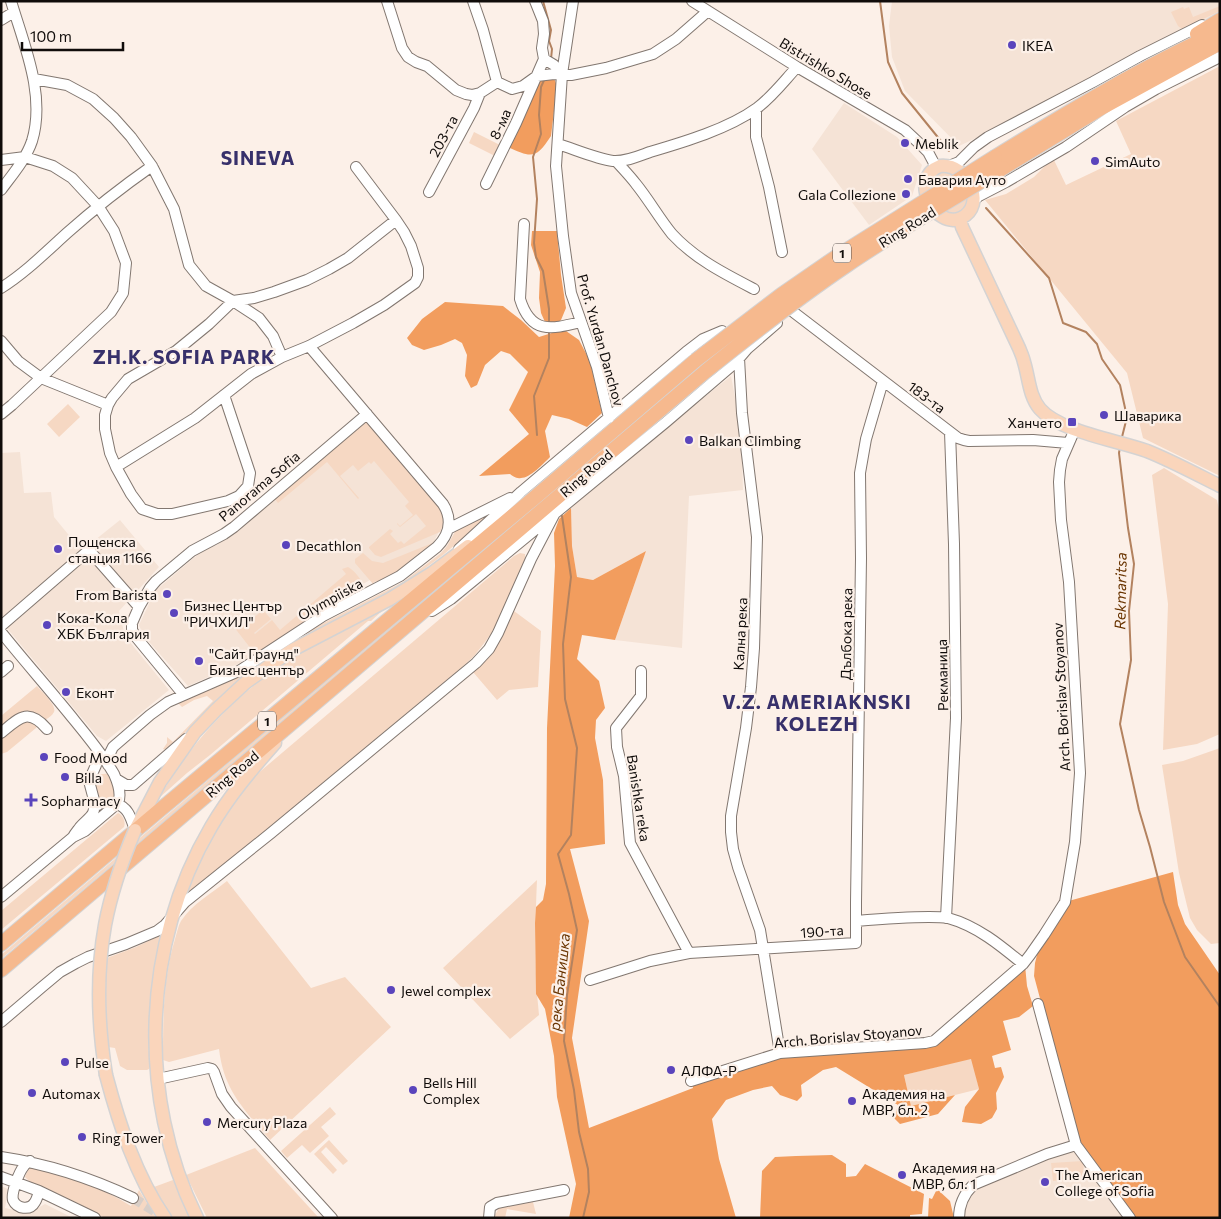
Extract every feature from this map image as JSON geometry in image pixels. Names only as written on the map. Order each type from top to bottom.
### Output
[{"type":"highway","points":[[1142,71],[1220,18]]},
{"type":"highway","name":"Ring Road","points":[[1,970],[706,370],[764,324],[846,266],[893,236],[1071,110],[1142,71],[1220,32]]},
{"type":"highway","name":"Ring Road","points":[[1,944],[331,667],[527,496],[696,360],[781,295],[839,254],[999,162],[1070,126],[1220,43]]},
{"type":"highway","points":[[1132,90],[1220,53]]},
{"type":"highway","points":[[331,667],[432,573]]},
{"type":"main road","points":[[943,167],[956,168],[967,178],[973,193],[973,201],[968,212],[960,219],[950,219],[941,215],[930,204],[927,197],[925,188],[929,175],[943,167]]},
{"type":"main road","points":[[960,219],[962,227],[1019,348],[1031,393],[1035,402],[1048,417],[1075,429],[1141,450],[1180,466],[1220,486]]},
{"type":"main road","points":[[165,1218],[146,1185],[127,1143],[115,1108],[106,1075],[99,1021],[102,948],[105,926],[118,873],[134,830],[160,782],[195,732],[245,684],[307,641],[390,599],[432,573],[527,496]]},
{"type":"main road","points":[[197,1218],[169,1144],[160,1102],[156,1035],[161,964],[171,919],[183,882],[211,827],[230,798],[297,718]]},
{"type":"street","points":[[1,190],[25,157],[32,140],[38,109],[34,78],[11,1]]},
{"type":"street","points":[[387,1],[402,48],[408,57],[427,66],[456,90],[466,94],[480,93],[497,82]]},
{"type":"street","points":[[473,1],[497,82],[512,90],[523,86],[537,76],[557,71]]},
{"type":"street","points":[[535,1],[543,21],[542,48],[544,59],[557,71],[571,75],[606,68],[653,54],[676,39],[708,11]]},
{"type":"street","name":"Prof. Yurdan Danchov","points":[[573,1],[557,71],[558,144],[556,166],[571,293],[597,367],[609,418]]},
{"type":"street","name":"Bistrishko Shose","points":[[692,1],[797,67],[905,130],[943,167]]},
{"type":"street","points":[[1,20],[14,12]]},
{"type":"street","points":[[943,167],[960,162],[974,147],[992,135],[1140,56],[1220,18]]},
{"type":"street","points":[[973,201],[1066,147],[1125,107],[1220,57]]},
{"type":"street","name":"8-ма","points":[[486,184],[516,123],[544,59]]},
{"type":"street","points":[[558,144],[606,160],[616,161],[677,144],[712,131],[756,109],[797,67]]},
{"type":"street","points":[[34,78],[67,85],[93,99],[131,137],[152,166],[174,209],[189,265],[206,286],[259,318],[273,336],[282,357]]},
{"type":"street","name":"203-та","points":[[429,192],[474,108],[480,93]]},
{"type":"street","points":[[756,109],[756,137],[769,187],[782,252]]},
{"type":"street","points":[[1,160],[25,157],[53,166],[72,178],[98,206],[114,231],[126,263],[123,292],[111,312],[1,414]]},
{"type":"street","points":[[616,161],[636,183],[659,217],[689,250],[721,272],[754,289]]},
{"type":"street","points":[[1,288],[29,267],[98,206],[152,166]]},
{"type":"street","points":[[116,467],[195,418],[251,374],[361,319],[415,283],[418,277],[418,268],[412,246],[396,220],[356,168]]},
{"type":"street","name":"Olympiiska","points":[[113,747],[150,714],[168,702],[239,671],[323,616],[400,576],[437,547],[448,529],[527,496],[609,418],[697,343],[726,329],[837,250],[919,198],[925,188]]},
{"type":"street","points":[[391,638],[451,599],[666,422],[792,311],[932,216],[941,215]]},
{"type":"street","points":[[224,395],[250,474],[248,486],[239,496],[228,501],[172,514],[157,514],[142,509],[116,467],[110,453],[104,429],[108,405],[128,379],[176,351],[233,301],[274,292],[330,269],[348,258],[396,220]]},
{"type":"street","points":[[524,224],[520,299],[523,308],[530,319],[537,325],[544,327],[558,328],[581,322]]},
{"type":"street","name":"183-та","points":[[792,311],[958,438],[969,441],[1033,440],[1068,443]]},
{"type":"street","name":"Кална река","points":[[716,334],[721,332],[729,333],[737,338],[741,345],[739,358],[742,413],[757,537],[752,687],[731,816],[731,832],[733,849],[760,930],[780,1053]]},
{"type":"street","points":[[1,341],[18,361],[41,378],[108,405]]},
{"type":"street","points":[[309,346],[443,504],[449,518],[448,529]]},
{"type":"street","name":"Дълбока река","points":[[856,921],[861,558],[860,473],[866,439],[883,381]]},
{"type":"street","name":"Panorama Sofia","points":[[183,694],[134,633],[132,626],[146,594],[156,581],[192,550],[234,527],[367,414]]},
{"type":"street","name":"Аrch. Borislav Stoyanov","points":[[1023,964],[1065,902],[1075,842],[1080,773],[1069,582],[1061,520],[1059,482],[1062,459],[1075,429]]},
{"type":"street","name":"Рекманица","points":[[946,918],[956,718],[954,544],[950,432]]},
{"type":"street","points":[[1,1022],[60,972],[88,957],[157,931],[171,919],[185,902],[272,833],[476,663],[489,649],[498,632],[530,559],[555,513]]},
{"type":"street","points":[[514,546],[522,546],[526,549],[529,552],[530,559]]},
{"type":"street","points":[[1,626],[88,550],[139,607]]},
{"type":"street","points":[[1,632],[73,719],[112,772],[126,785],[133,785],[195,732]]},
{"type":"street","name":"Banishka reka","points":[[641,671],[641,696],[616,728],[617,747],[624,776],[630,843],[689,953]]},
{"type":"street","points":[[1,733],[16,720],[24,717],[36,719],[47,729]]},
{"type":"street","points":[[73,837],[93,815],[95,809],[89,784],[99,752],[113,747]]},
{"type":"street","points":[[1,897],[73,837],[85,831],[119,801],[120,796],[112,772],[109,755],[113,747]]},
{"type":"street","points":[[92,773],[97,769],[103,768],[112,772]]},
{"type":"street","points":[[94,800],[102,808],[123,806],[128,811],[134,830]]},
{"type":"street","name":"190-та","points":[[590,980],[650,961],[689,953],[856,943],[856,921],[906,917],[946,918],[975,929],[1002,946],[1023,964]]},
{"type":"street","name":"Arch. Borislav Stoyanov","points":[[695,1080],[780,1053],[934,1041],[1023,964]]},
{"type":"street","points":[[1038,1004],[1076,1145],[1130,1218]]},
{"type":"street","points":[[158,1079],[208,1068],[212,1069],[222,1094],[231,1107],[332,1218]]},
{"type":"street","points":[[959,1218],[959,1210],[966,1192],[974,1185],[1047,1154],[1076,1145]]},
{"type":"street","points":[[1,1157],[30,1161],[85,1177],[133,1198]]},
{"type":"street","points":[[30,1161],[22,1169],[13,1198],[16,1204],[22,1208],[28,1207],[34,1204],[39,1191]]},
{"type":"street","points":[[1,1177],[39,1191],[95,1218]]},
{"type":"street","points":[[488,1218],[490,1208],[497,1203],[564,1190]]},
{"type":"shaded area","points":[[892,1],[1220,1],[1220,13],[1186,28],[1008,123],[959,146],[905,91],[892,57],[889,26]]},
{"type":"shaded area","points":[[1220,6],[1220,11],[1182,29],[1178,26],[1171,12],[1183,7],[1184,9],[1189,7],[1193,17]]},
{"type":"shaded area","points":[[1220,66],[1220,476],[1143,438],[1127,373],[985,200],[1006,194],[1034,177],[1053,158],[1066,185],[1131,154],[1116,121]]},
{"type":"shaded area","points":[[554,78],[557,86],[551,136],[541,149],[533,154],[523,153],[508,147],[540,79]]},
{"type":"shaded area","points":[[844,103],[897,137],[922,165],[912,196],[869,225],[812,149]]},
{"type":"shaded area","points":[[474,132],[500,145],[495,156],[469,143]]},
{"type":"shaded area","points":[[944,171],[953,173],[966,192],[966,205],[958,213],[949,213],[941,208],[931,186],[936,175]]},
{"type":"shaded area","points":[[532,231],[557,231],[566,308],[561,320],[556,324],[545,322],[541,313],[539,298],[540,272],[531,245]]},
{"type":"shaded area","points":[[445,302],[503,306],[539,337],[566,331],[579,340],[590,361],[602,413],[587,427],[569,419],[552,415],[545,431],[550,457],[528,476],[519,478],[510,474],[479,476],[529,434],[509,410],[528,372],[510,354],[501,351],[485,365],[477,385],[471,388],[465,376],[467,355],[462,343],[455,339],[424,350],[412,345],[407,338],[422,319]]},
{"type":"shaded area","points":[[731,376],[741,429],[743,490],[689,496],[682,648],[615,640],[646,551],[593,580],[577,577],[572,546],[571,508],[603,478]]},
{"type":"shaded area","points":[[68,404],[80,417],[59,437],[47,424]]},
{"type":"shaded area","points":[[366,422],[439,506],[443,519],[443,526],[440,532],[381,557],[375,555],[369,547],[390,529],[393,531],[390,534],[398,543],[401,541],[404,544],[426,526],[416,514],[400,527],[397,524],[400,526],[413,515],[405,506],[409,502],[374,461],[371,464],[369,462],[358,471],[353,465],[340,476],[358,499],[327,462],[278,503],[275,499]]},
{"type":"shaded area","points":[[364,425],[441,528],[433,543],[317,611],[238,664],[188,686],[143,635],[139,625],[155,591],[203,550],[217,545],[241,527]]},
{"type":"shaded area","points":[[20,452],[24,493],[51,492],[54,517],[72,539],[90,544],[120,520],[159,567],[119,611],[125,636],[169,690],[106,741],[97,736],[1,621],[1,453]]},
{"type":"shaded area","points":[[1164,468],[1217,500],[1220,515],[1220,734],[1197,744],[1163,750],[1168,604],[1152,475]]},
{"type":"shaded area","points":[[571,508],[572,546],[577,577],[593,580],[646,551],[615,640],[582,635],[577,659],[599,681],[605,708],[596,720],[595,738],[603,780],[605,844],[570,849],[589,921],[572,1038],[589,1128],[693,1088],[692,1083],[780,1056],[922,1047],[1025,965],[1027,986],[1033,1006],[1019,1017],[1003,1021],[1011,1050],[992,1056],[995,1068],[1001,1067],[1004,1077],[996,1093],[997,1109],[992,1118],[981,1124],[962,1122],[965,1107],[979,1089],[971,1059],[904,1075],[911,1106],[955,1095],[938,1114],[900,1124],[894,1118],[898,1105],[836,1067],[823,1070],[801,1085],[802,1096],[797,1101],[780,1095],[772,1086],[753,1090],[726,1100],[712,1119],[719,1159],[736,1218],[569,1218],[576,1184],[557,1097],[554,1056],[545,1009],[536,994],[535,923],[536,907],[543,900],[546,884],[547,728],[555,566],[554,533],[559,519]]},
{"type":"shaded area","points":[[492,513],[415,576],[390,592],[305,635],[254,668],[222,695],[168,750],[163,749],[167,743],[167,737],[173,742],[213,701],[207,696],[194,700],[182,707],[178,703],[242,675],[310,630],[403,582],[441,553],[456,530]]},
{"type":"shaded area","points":[[519,518],[521,520],[1,959],[1,955]]},
{"type":"shaded area","points":[[435,542],[397,571],[373,584],[355,563],[355,559],[363,553],[372,561],[383,563]]},
{"type":"shaded area","points":[[520,553],[525,554],[525,560],[493,631],[474,656],[212,875],[187,892],[216,830],[234,801],[256,775],[514,556]]},
{"type":"shaded area","points":[[348,567],[358,576],[364,588],[322,610],[257,654],[255,654],[234,627],[233,619],[237,614],[246,624],[263,610],[271,619],[254,633],[272,620],[280,630],[346,574],[342,569]]},
{"type":"shaded area","points":[[382,611],[159,798],[188,754],[204,734],[261,680],[304,651]]},
{"type":"shaded area","points":[[514,611],[541,631],[538,687],[509,690],[497,700],[473,672],[486,660]]},
{"type":"shaded area","points":[[37,686],[53,706],[54,712],[52,715],[45,720],[37,715],[1,730],[1,716]]},
{"type":"shaded area","points":[[30,719],[37,725],[36,728],[7,752],[1,754],[1,737],[20,720]]},
{"type":"shaded area","points":[[1220,748],[1220,943],[1211,944],[1197,930],[1190,918],[1179,873],[1162,765],[1183,761]]},
{"type":"shaded area","points":[[101,774],[109,775],[113,781],[115,798],[111,803],[103,803],[96,791],[94,781]]},
{"type":"shaded area","points":[[118,813],[124,819],[124,827],[1,930],[1,911]]},
{"type":"shaded area","points":[[1173,872],[1178,905],[1185,924],[1220,975],[1220,1218],[1134,1218],[1079,1144],[1034,976],[1038,951],[1065,902]]},
{"type":"shaded area","points":[[537,880],[535,948],[539,1015],[510,1039],[443,968]]},
{"type":"shaded area","points":[[227,881],[311,988],[345,977],[391,1027],[270,1140],[244,1109],[230,1088],[225,1077],[219,1049],[169,1062],[163,1060],[166,984],[171,954],[179,925],[191,909]]},
{"type":"shaded area","points":[[157,937],[161,940],[150,1006],[150,1067],[147,1070],[127,1070],[120,1066],[115,1048],[108,1047],[105,1002],[107,958]]},
{"type":"shaded area","points":[[972,1058],[979,1089],[911,1106],[904,1075]]},
{"type":"shaded area","points":[[330,1107],[336,1114],[321,1127],[329,1136],[310,1153],[302,1145],[287,1158],[281,1151]]},
{"type":"shaded area","points":[[329,1140],[348,1161],[343,1165],[326,1147],[321,1152],[337,1170],[333,1174],[314,1154]]},
{"type":"shaded area","points":[[255,1148],[319,1218],[207,1218],[186,1175]]},
{"type":"shaded area","name":"The American College of Sofia","points":[[1075,1150],[1127,1218],[962,1218],[965,1203],[971,1193],[977,1188],[1043,1159]]},
{"type":"shaded area","points":[[832,1155],[846,1164],[846,1177],[856,1176],[865,1164],[924,1194],[922,1214],[910,1215],[910,1218],[760,1218],[762,1171],[775,1157]]},
{"type":"shaded area","points":[[1083,1161],[1084,1178],[1053,1181],[1051,1163]]},
{"type":"shaded area","points":[[31,1167],[82,1182],[131,1206],[139,1190],[156,1218],[105,1218],[30,1182],[25,1177]]},
{"type":"shaded area","points":[[173,1180],[191,1218],[172,1218],[154,1187]]},
{"type":"shaded area","points":[[1,1186],[8,1189],[5,1208],[29,1213],[45,1204],[73,1218],[1,1218]]},
{"type":"shaded area","points":[[937,1189],[950,1201],[954,1218],[928,1218],[929,1198],[932,1199]]},
{"type":"shaded area","points":[[533,1202],[536,1214],[507,1209],[505,1218],[496,1218],[495,1215],[499,1208]]},
{"type":"waterway","name":"река Банишка","points":[[543,1],[551,30],[549,41],[552,49],[551,59]]},
{"type":"waterway","points":[[880,1],[888,62],[902,93],[949,151]]},
{"type":"waterway","name":"река Банишка","points":[[545,78],[541,87],[539,115],[541,134],[533,157],[537,199],[534,243],[536,257],[543,271],[549,309],[549,324]]},
{"type":"waterway","name":"Rekmaritsa","points":[[986,208],[1049,278],[1063,323],[1086,332],[1097,344],[1102,359],[1120,385],[1127,417],[1122,437]]},
{"type":"waterway","name":"река Банишка","points":[[537,435],[534,396],[549,358],[549,331]]},
{"type":"waterway","name":"Rekmaritsa","points":[[1120,447],[1119,453],[1134,564],[1129,611],[1131,660],[1120,724],[1139,810],[1164,902],[1185,957],[1220,1007]]},
{"type":"waterway","name":"река Банишка","points":[[562,516],[571,577],[563,644],[565,699],[577,748],[571,835],[558,854],[577,930],[567,995],[564,1041],[574,1090],[579,1132],[588,1169],[589,1192],[583,1218]]},
{"type":"tunnel","points":[[133,1198],[164,1217]]},
{"type":"place","name":"IKEA","points":[[1012,45]]},
{"type":"place","name":"Meblik","points":[[905,143]]},
{"type":"place","name":"SimAuto","points":[[1095,161]]},
{"type":"place","name":"Бавария Ауто","points":[[908,179]]},
{"type":"place","name":"Gala Collezione","points":[[906,194]]},
{"type":"place","name":"Шаварика","points":[[1104,415]]},
{"type":"place","name":"Ханчето","points":[[1072,422]]},
{"type":"place","name":"Balkan Climbing","points":[[689,440]]},
{"type":"place","name":"Decathlon","points":[[286,545]]},
{"type":"place","name":"Пощенска станция 1166","points":[[58,549]]},
{"type":"place","name":"From Barista","points":[[167,594]]},
{"type":"place","name":"Бизнес Център \"РИЧХИЛ\"","points":[[174,613]]},
{"type":"place","name":"Кока-Кола ХБК България","points":[[47,625]]},
{"type":"place","name":"\"Сайт Граунд\" Бизнес център","points":[[199,661]]},
{"type":"place","name":"Еконт","points":[[66,692]]},
{"type":"place","name":"Food Mood","points":[[44,757]]},
{"type":"place","name":"Billa","points":[[65,777]]},
{"type":"place","name":"Sopharmacy","points":[[31,800]]},
{"type":"place","name":"Jewel complex","points":[[391,990]]},
{"type":"place","name":"Pulse","points":[[65,1062]]},
{"type":"place","name":"АЛФА-Р","points":[[671,1070]]},
{"type":"place","name":"Bells Hill Complex","points":[[413,1090]]},
{"type":"place","name":"Automax","points":[[32,1093]]},
{"type":"place","name":"Академия на МВР, бл. 2","points":[[852,1101]]},
{"type":"place","name":"Mercury Plaza","points":[[207,1122]]},
{"type":"place","name":"Ring Tower","points":[[82,1137]]},
{"type":"place","name":"Академия на МВР, бл. 1","points":[[902,1175]]},
{"type":"place","name":"The American College of Sofia","points":[[1045,1182]]},
{"type":"district","name":"SINEVA","points":[[258,157]]},
{"type":"district","name":"ZH.K. SOFIA PARK","points":[[184,356]]},
{"type":"district","name":"V.Z. AMERIAKNSKI KOLEZH","points":[[817,712]]}]
